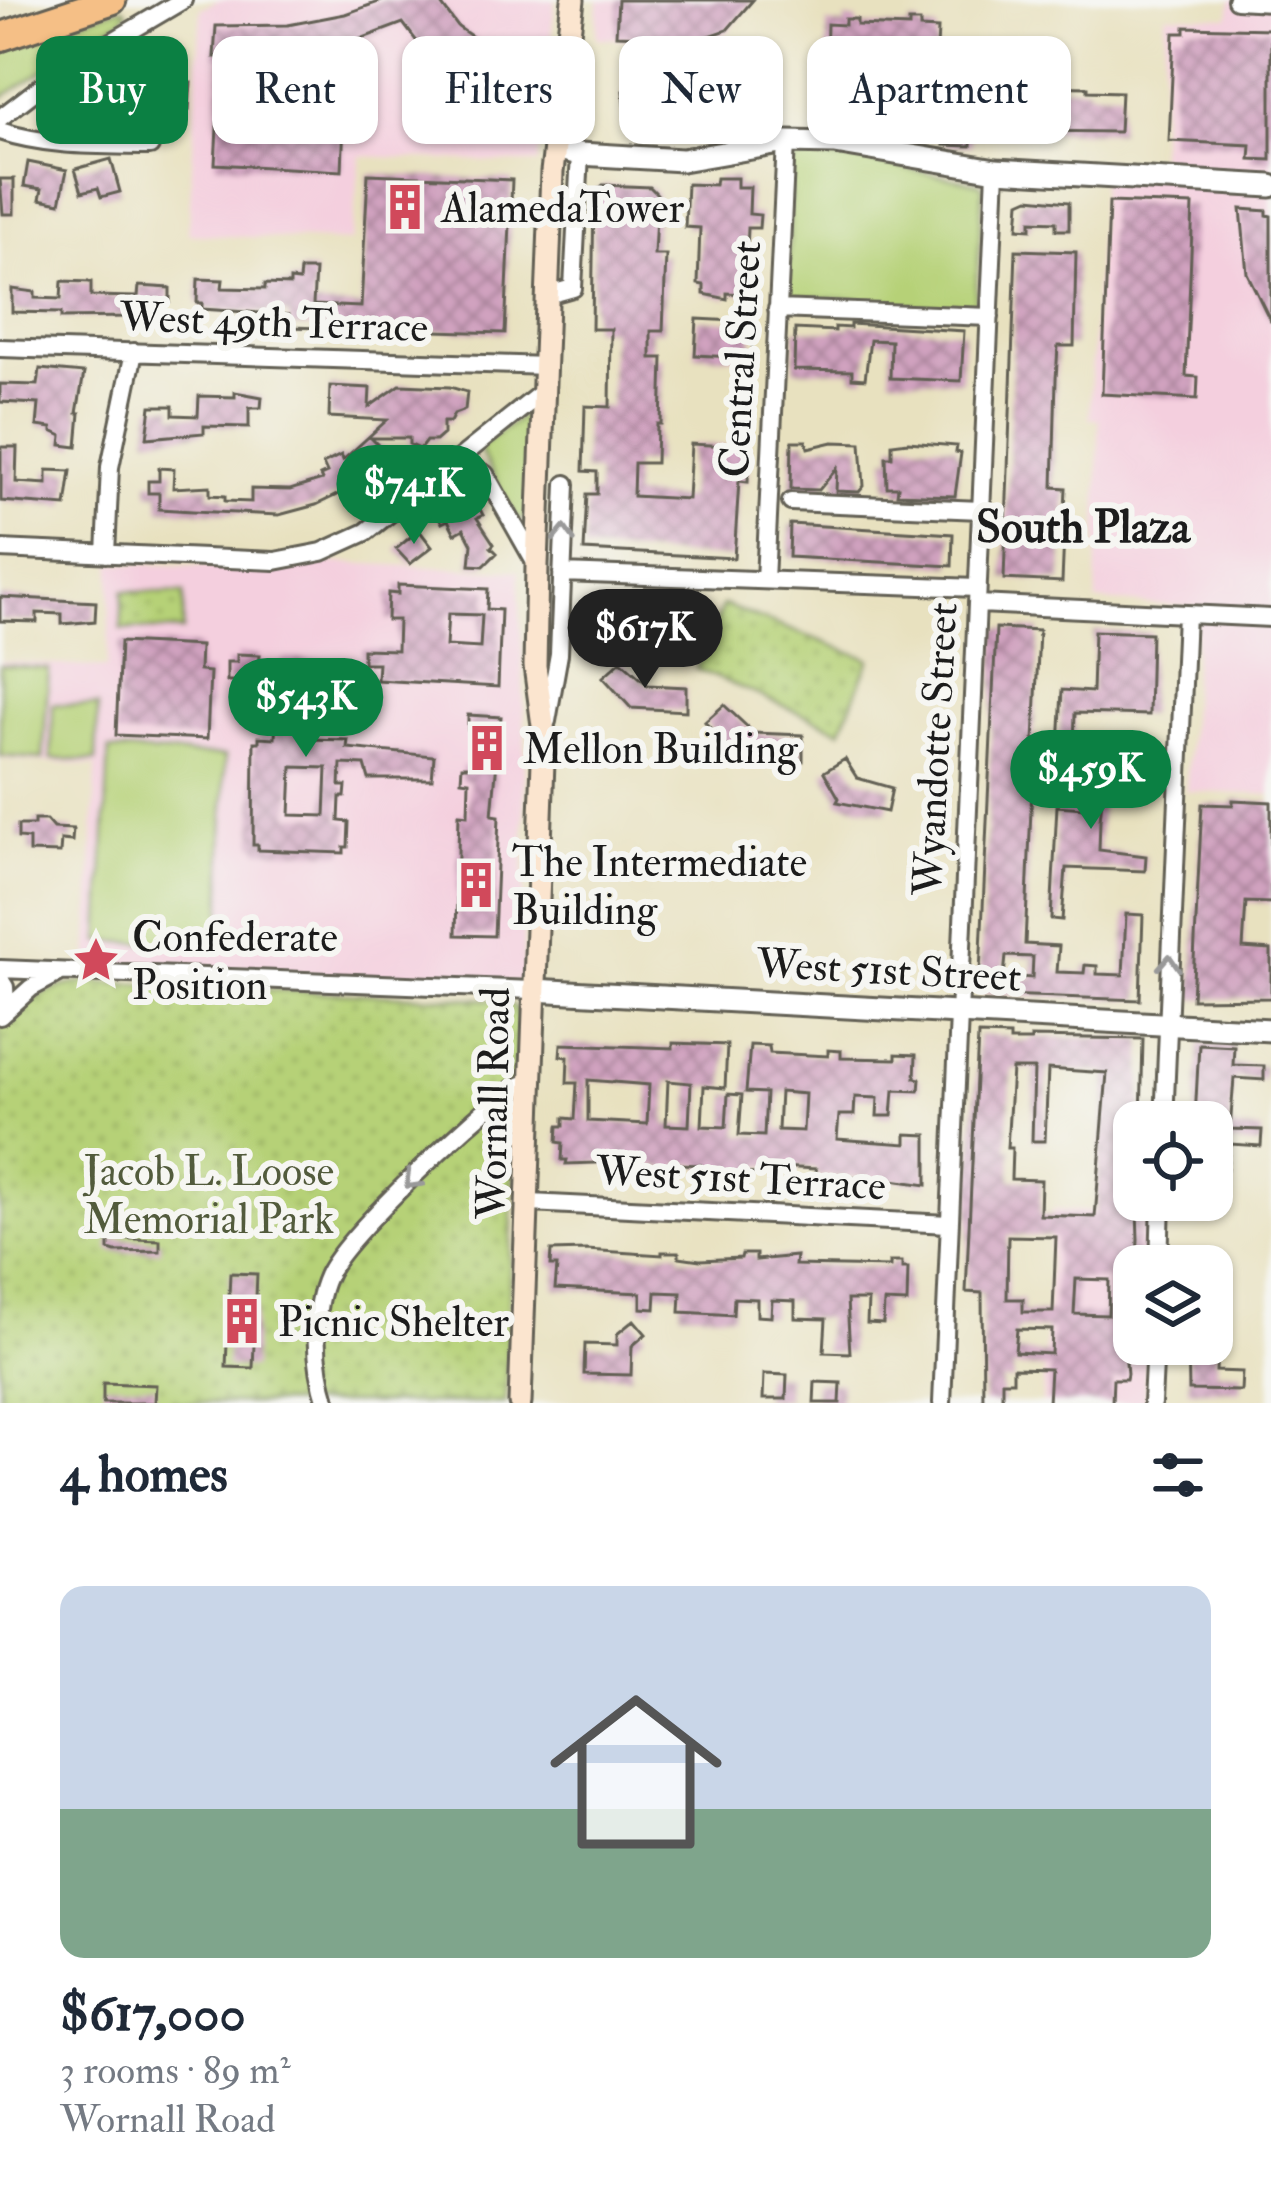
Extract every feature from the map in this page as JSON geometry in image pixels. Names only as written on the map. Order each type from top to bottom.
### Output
[{"type":"highway","points":[[0,37],[112,0]]},
{"type":"main road","name":"Wornall Road","points":[[520,1403],[544,733],[535,666],[536,565],[555,148],[572,0]]},
{"type":"street","points":[[0,118],[79,61],[183,0]]},
{"type":"street","points":[[1236,0],[1271,2]]},
{"type":"street","points":[[0,131],[74,144],[150,146]]},
{"type":"street","points":[[555,148],[580,154],[682,160],[786,142],[835,143],[997,170],[1271,186]]},
{"type":"street","name":"Central Street","points":[[765,580],[786,142]]},
{"type":"street","points":[[548,295],[572,288],[580,154]]},
{"type":"street","name":"Wyandotte Street","points":[[941,1403],[997,170]]},
{"type":"street","points":[[777,309],[990,317]]},
{"type":"street","name":"West 49th Terrace","points":[[0,348],[546,366]]},
{"type":"street","points":[[106,554],[110,467],[134,352]]},
{"type":"street","points":[[0,549],[275,561],[322,552],[385,520],[545,390]]},
{"type":"street","points":[[456,461],[485,474],[536,565]]},
{"type":"street","name":"Wornall Road","points":[[544,733],[559,654],[566,484]]},
{"type":"street","points":[[790,502],[981,510]]},
{"type":"street","points":[[562,573],[765,580],[1271,618]]},
{"type":"street","points":[[1165,1101],[1186,614]]},
{"type":"street","name":"West 51st Street","points":[[0,969],[533,990],[1271,1030]]},
{"type":"street","points":[[3,1014],[31,988],[62,971]]},
{"type":"street","points":[[0,979],[3,1014]]},
{"type":"street","points":[[327,1403],[321,1383],[318,1324],[324,1281],[333,1264],[441,1153],[511,1090],[533,1081]]},
{"type":"street","name":"West 51st Terrace","points":[[530,1203],[949,1224]]},
{"type":"street","points":[[1152,1403],[1154,1365]]},
{"type":"shaded area","points":[[219,0],[555,0],[551,36],[402,36],[402,144],[540,144],[538,164],[361,156],[351,242],[188,234],[201,8]]},
{"type":"shaded area","points":[[598,0],[754,0],[726,34],[719,36],[597,38]]},
{"type":"shaded area","points":[[1231,0],[1271,0],[1271,795],[1186,791],[1197,607],[1096,601],[1099,420],[1089,418],[1102,162],[1158,164],[1166,15],[1229,17]]},
{"type":"shaded area","points":[[323,562],[519,571],[525,736],[523,983],[88,966],[96,766],[0,759],[0,661],[107,668],[112,563],[282,569]]},
{"type":"shaded area","points":[[1052,1210],[1113,1212],[1113,1221],[1152,1221],[1151,1245],[1113,1245],[1113,1365],[1145,1365],[1144,1403],[1042,1403]]},
{"type":"green space","points":[[123,7],[127,11],[96,36],[36,36],[36,75],[0,99],[0,47]]},
{"type":"green space","points":[[808,154],[979,183],[983,187],[975,308],[863,305],[857,300],[804,297],[787,301],[791,163]]},
{"type":"green space","points":[[529,411],[528,513],[523,519],[516,518],[481,446]]},
{"type":"green space","points":[[123,591],[184,593],[183,631],[121,629]]},
{"type":"green space","points":[[723,605],[870,659],[841,730],[696,669]]},
{"type":"green space","points":[[0,665],[49,669],[43,759],[0,756]]},
{"type":"green space","points":[[53,704],[98,706],[96,761],[51,759]]},
{"type":"green space","points":[[109,750],[225,756],[221,946],[100,941]]},
{"type":"green space","name":"Jacob L. Loose Memorial Park","points":[[89,982],[503,1000],[515,1007],[519,1018],[505,1403],[0,1403],[0,1027],[40,996]]},
{"type":"building","points":[[384,0],[438,0],[471,36],[413,36],[403,23],[368,36],[215,36],[216,26],[288,25],[345,14]]},
{"type":"building","points":[[618,0],[753,0],[727,30],[710,36],[616,35]]},
{"type":"building","points":[[845,19],[857,19],[857,25],[909,27],[909,22],[920,22],[920,28],[938,29],[938,36],[827,36],[827,24],[845,25]]},
{"type":"building","points":[[1185,27],[1271,29],[1271,160],[1250,159],[1251,145],[1169,141],[1174,33],[1185,33]]},
{"type":"building","points":[[1071,87],[1121,92],[1119,132],[1071,131]]},
{"type":"building","points":[[216,144],[343,144],[342,171],[215,164]]},
{"type":"building","points":[[111,159],[120,192],[101,197],[98,188],[82,192],[75,169]]},
{"type":"building","points":[[28,162],[67,170],[60,203],[40,199],[42,189],[24,186]]},
{"type":"building","points":[[368,174],[512,180],[505,333],[288,327],[289,315],[202,309],[202,303],[197,303],[198,279],[223,280],[222,288],[265,289],[265,284],[299,281],[300,270],[315,270],[313,305],[361,307]]},
{"type":"building","points":[[716,178],[737,178],[737,187],[750,187],[749,214],[760,215],[759,228],[748,228],[745,294],[727,293],[727,299],[704,294],[704,285],[698,284],[700,228],[685,227],[687,184],[715,185]]},
{"type":"building","points":[[0,179],[14,179],[14,214],[3,214]]},
{"type":"building","points":[[603,185],[650,187],[657,194],[654,255],[666,255],[663,331],[651,331],[651,358],[663,358],[656,463],[634,463],[633,496],[688,499],[691,444],[749,447],[748,482],[739,481],[734,558],[584,550],[587,494],[597,494],[597,472],[583,471],[585,406],[610,407],[611,329],[592,329],[594,193]]},
{"type":"building","points":[[1029,198],[1069,202],[1069,230],[1056,230],[1056,222],[1031,221],[1031,229],[1018,228],[1020,202]]},
{"type":"building","points":[[1109,202],[1193,205],[1186,376],[1198,377],[1197,399],[1102,394]]},
{"type":"building","points":[[1241,209],[1267,211],[1271,216],[1271,322],[1247,273]]},
{"type":"building","points":[[1016,250],[1076,252],[1074,346],[1058,346],[1056,379],[1053,487],[1066,488],[1062,582],[1004,579]]},
{"type":"building","points":[[62,281],[91,282],[91,296],[138,297],[139,286],[170,288],[170,302],[163,302],[162,314],[129,312],[129,317],[61,318],[61,313],[12,312],[12,289],[35,292],[35,298],[61,299]]},
{"type":"building","points":[[697,319],[753,322],[752,358],[695,355]]},
{"type":"building","points":[[850,324],[964,331],[961,381],[890,378],[891,341],[870,340],[865,379],[852,378],[852,371],[794,370],[795,329],[835,331],[835,327],[850,328]]},
{"type":"building","points":[[40,369],[84,373],[77,447],[61,445],[62,436],[52,428],[37,426],[39,404],[0,402],[0,384],[38,385]]},
{"type":"building","points":[[400,385],[467,392],[465,410],[443,422],[443,434],[420,449],[409,444],[409,438],[371,438],[386,453],[355,486],[316,505],[279,515],[159,509],[159,493],[148,493],[148,481],[159,481],[159,468],[174,469],[173,488],[210,486],[210,495],[225,496],[225,501],[251,502],[251,489],[290,490],[322,480],[320,476],[327,473],[323,464],[341,455],[343,460],[387,420],[329,417],[330,386],[370,388],[369,407]]},
{"type":"building","points":[[235,392],[262,397],[261,408],[249,408],[249,427],[204,426],[204,433],[147,438],[151,406],[173,406],[173,415],[198,416],[199,396],[235,397]]},
{"type":"building","points":[[792,441],[806,441],[808,448],[833,442],[861,443],[864,486],[859,492],[836,491],[837,468],[819,490],[791,489]]},
{"type":"building","points":[[892,444],[957,446],[956,452],[961,453],[955,496],[897,494],[898,487],[887,487],[886,457],[892,457]]},
{"type":"building","points":[[1,447],[17,447],[16,482],[47,484],[47,470],[71,471],[66,506],[1,501]]},
{"type":"building","points":[[459,485],[469,488],[483,515],[477,518],[497,553],[484,566],[470,565],[472,544],[464,529],[455,534],[434,507],[452,498],[448,491]]},
{"type":"building","points":[[790,524],[953,534],[952,566],[789,557]]},
{"type":"building","points":[[419,530],[432,547],[410,564],[396,549]]},
{"type":"building","points":[[398,585],[488,589],[487,609],[501,610],[498,687],[377,680],[378,663],[363,663],[363,649],[397,650],[398,620],[387,620],[388,593],[398,594]],"holes":[[[448,614],[482,615],[480,648],[446,646]]]},
{"type":"building","points":[[0,597],[96,602],[95,621],[62,624],[62,614],[37,613],[37,622],[0,621]]},
{"type":"building","points":[[996,628],[1039,630],[1025,944],[1059,946],[1057,972],[1084,973],[1085,965],[1097,966],[1097,974],[1123,975],[1126,914],[1143,915],[1140,1000],[979,994]],"holes":[[[1006,956],[1033,957],[1032,978],[1004,976]]]},
{"type":"building","points":[[1094,631],[1151,633],[1149,715],[1075,713],[1074,747],[1059,746],[1062,690],[1092,692]]},
{"type":"building","points":[[120,642],[200,646],[199,671],[210,672],[207,739],[116,735]]},
{"type":"building","points":[[237,654],[260,655],[259,663],[353,660],[352,682],[310,680],[304,715],[309,715],[308,739],[348,740],[347,748],[434,756],[432,779],[369,779],[365,765],[341,764],[340,786],[346,786],[345,797],[340,797],[339,821],[349,822],[344,853],[258,850],[253,845],[254,742],[259,737],[275,738],[277,696],[235,694],[236,681],[227,681],[227,662],[237,662]],"holes":[[[292,767],[327,768],[325,816],[290,815]]]},
{"type":"building","points":[[621,661],[648,685],[686,687],[686,711],[631,708],[603,677]]},
{"type":"building","points":[[724,705],[754,733],[803,735],[803,761],[737,759],[705,722]]},
{"type":"building","name":"The Intermediate Building","points":[[468,715],[501,717],[492,815],[499,816],[494,936],[456,935],[459,814],[468,815],[469,781],[461,780],[462,766],[475,766],[477,730],[468,730]]},
{"type":"building","points":[[845,759],[857,778],[892,788],[887,812],[837,802],[824,772]]},
{"type":"building","points":[[1085,769],[1150,772],[1149,786],[1138,786],[1138,790],[1103,789],[1100,820],[1099,850],[1146,856],[1145,871],[1066,868],[1062,920],[1051,919],[1057,806],[1083,808]]},
{"type":"building","points":[[1233,800],[1271,802],[1271,903],[1246,902],[1243,948],[1271,950],[1271,998],[1192,999],[1202,804],[1233,805]]},
{"type":"building","points":[[34,820],[73,829],[72,841],[61,840],[60,853],[29,852],[29,839],[18,838],[18,825],[34,825]]},
{"type":"building","points":[[978,1035],[1010,1036],[1010,1041],[1031,1041],[1031,1037],[1143,1039],[1142,1101],[1113,1101],[1113,1221],[1137,1221],[1138,1239],[1138,1245],[1113,1245],[1113,1365],[1126,1365],[1127,1374],[1126,1379],[1113,1379],[1112,1403],[1048,1403],[1050,1369],[1013,1368],[1013,1381],[1002,1381],[1002,1403],[983,1403],[982,1293],[966,1292]],"holes":[[[1012,1069],[1034,1069],[1032,1141],[1045,1141],[1048,1069],[1107,1073],[1095,1217],[1040,1215],[1041,1180],[1011,1179],[1012,1148],[1007,1148]],[[1008,1236],[1056,1237],[1053,1312],[1023,1312],[1023,1299],[1007,1299]],[[1076,1279],[1109,1280],[1108,1315],[1074,1314]],[[1017,1329],[1052,1330],[1051,1354],[1015,1352]]]},
{"type":"building","points":[[673,1043],[727,1045],[725,1088],[704,1086],[702,1126],[726,1127],[728,1094],[742,1095],[739,1135],[764,1136],[766,1093],[746,1092],[750,1045],[769,1046],[770,1053],[828,1056],[828,1050],[841,1051],[841,1058],[916,1055],[919,1091],[894,1090],[892,1116],[877,1116],[878,1098],[855,1097],[854,1115],[839,1115],[837,1139],[906,1144],[906,1134],[927,1135],[927,1185],[871,1177],[816,1177],[816,1169],[760,1166],[759,1174],[702,1172],[701,1165],[679,1164],[678,1171],[629,1162],[566,1164],[563,1143],[557,1142],[558,1126],[564,1126],[564,1118],[575,1119],[577,1083],[567,1083],[568,1057],[560,1056],[561,1044],[673,1048]],"holes":[[[588,1080],[649,1085],[647,1124],[588,1121]],[[668,1081],[691,1083],[689,1126],[666,1125]],[[780,1092],[805,1094],[803,1131],[778,1130]]]},
{"type":"building","points":[[1199,1044],[1234,1046],[1233,1065],[1264,1066],[1264,1080],[1234,1078],[1232,1101],[1196,1101]]},
{"type":"building","points":[[1233,1129],[1262,1130],[1261,1146],[1233,1144]]},
{"type":"building","points":[[109,1238],[160,1240],[160,1251],[115,1252],[109,1250]]},
{"type":"building","points":[[551,1251],[679,1252],[679,1257],[700,1260],[741,1258],[742,1254],[756,1254],[756,1260],[796,1256],[795,1265],[890,1267],[890,1262],[902,1262],[902,1268],[908,1268],[907,1303],[884,1302],[883,1324],[867,1323],[868,1300],[847,1300],[850,1353],[824,1352],[826,1319],[795,1318],[795,1301],[772,1300],[771,1317],[757,1316],[757,1299],[734,1298],[733,1315],[680,1312],[681,1293],[656,1292],[655,1309],[641,1308],[641,1293],[555,1289],[557,1266],[550,1266]]},
{"type":"building","name":"Picnic Shelter","points":[[230,1273],[257,1274],[253,1368],[226,1367]]},
{"type":"building","points":[[634,1320],[646,1334],[632,1346],[631,1375],[584,1374],[585,1344],[617,1345],[617,1334]]},
{"type":"building","points":[[1188,1365],[1242,1372],[1241,1391],[1189,1390]]},
{"type":"building","points":[[764,1374],[787,1375],[786,1399],[763,1399]]},
{"type":"building","points":[[815,1382],[841,1383],[840,1403],[814,1403]]},
{"type":"building","points":[[103,1383],[156,1385],[155,1403],[103,1403]]},
{"type":"place","name":"AlamedaTower","points":[[405,207]]},
{"type":"place","name":"Mellon Building","points":[[487,748]]},
{"type":"place","name":"The Intermediate Building","points":[[476,885]]},
{"type":"place","name":"Confederate Position","points":[[96,960]]},
{"type":"place","name":"Picnic Shelter","points":[[242,1321]]},
{"type":"district","name":"South Plaza","points":[[1083,526]]}]
